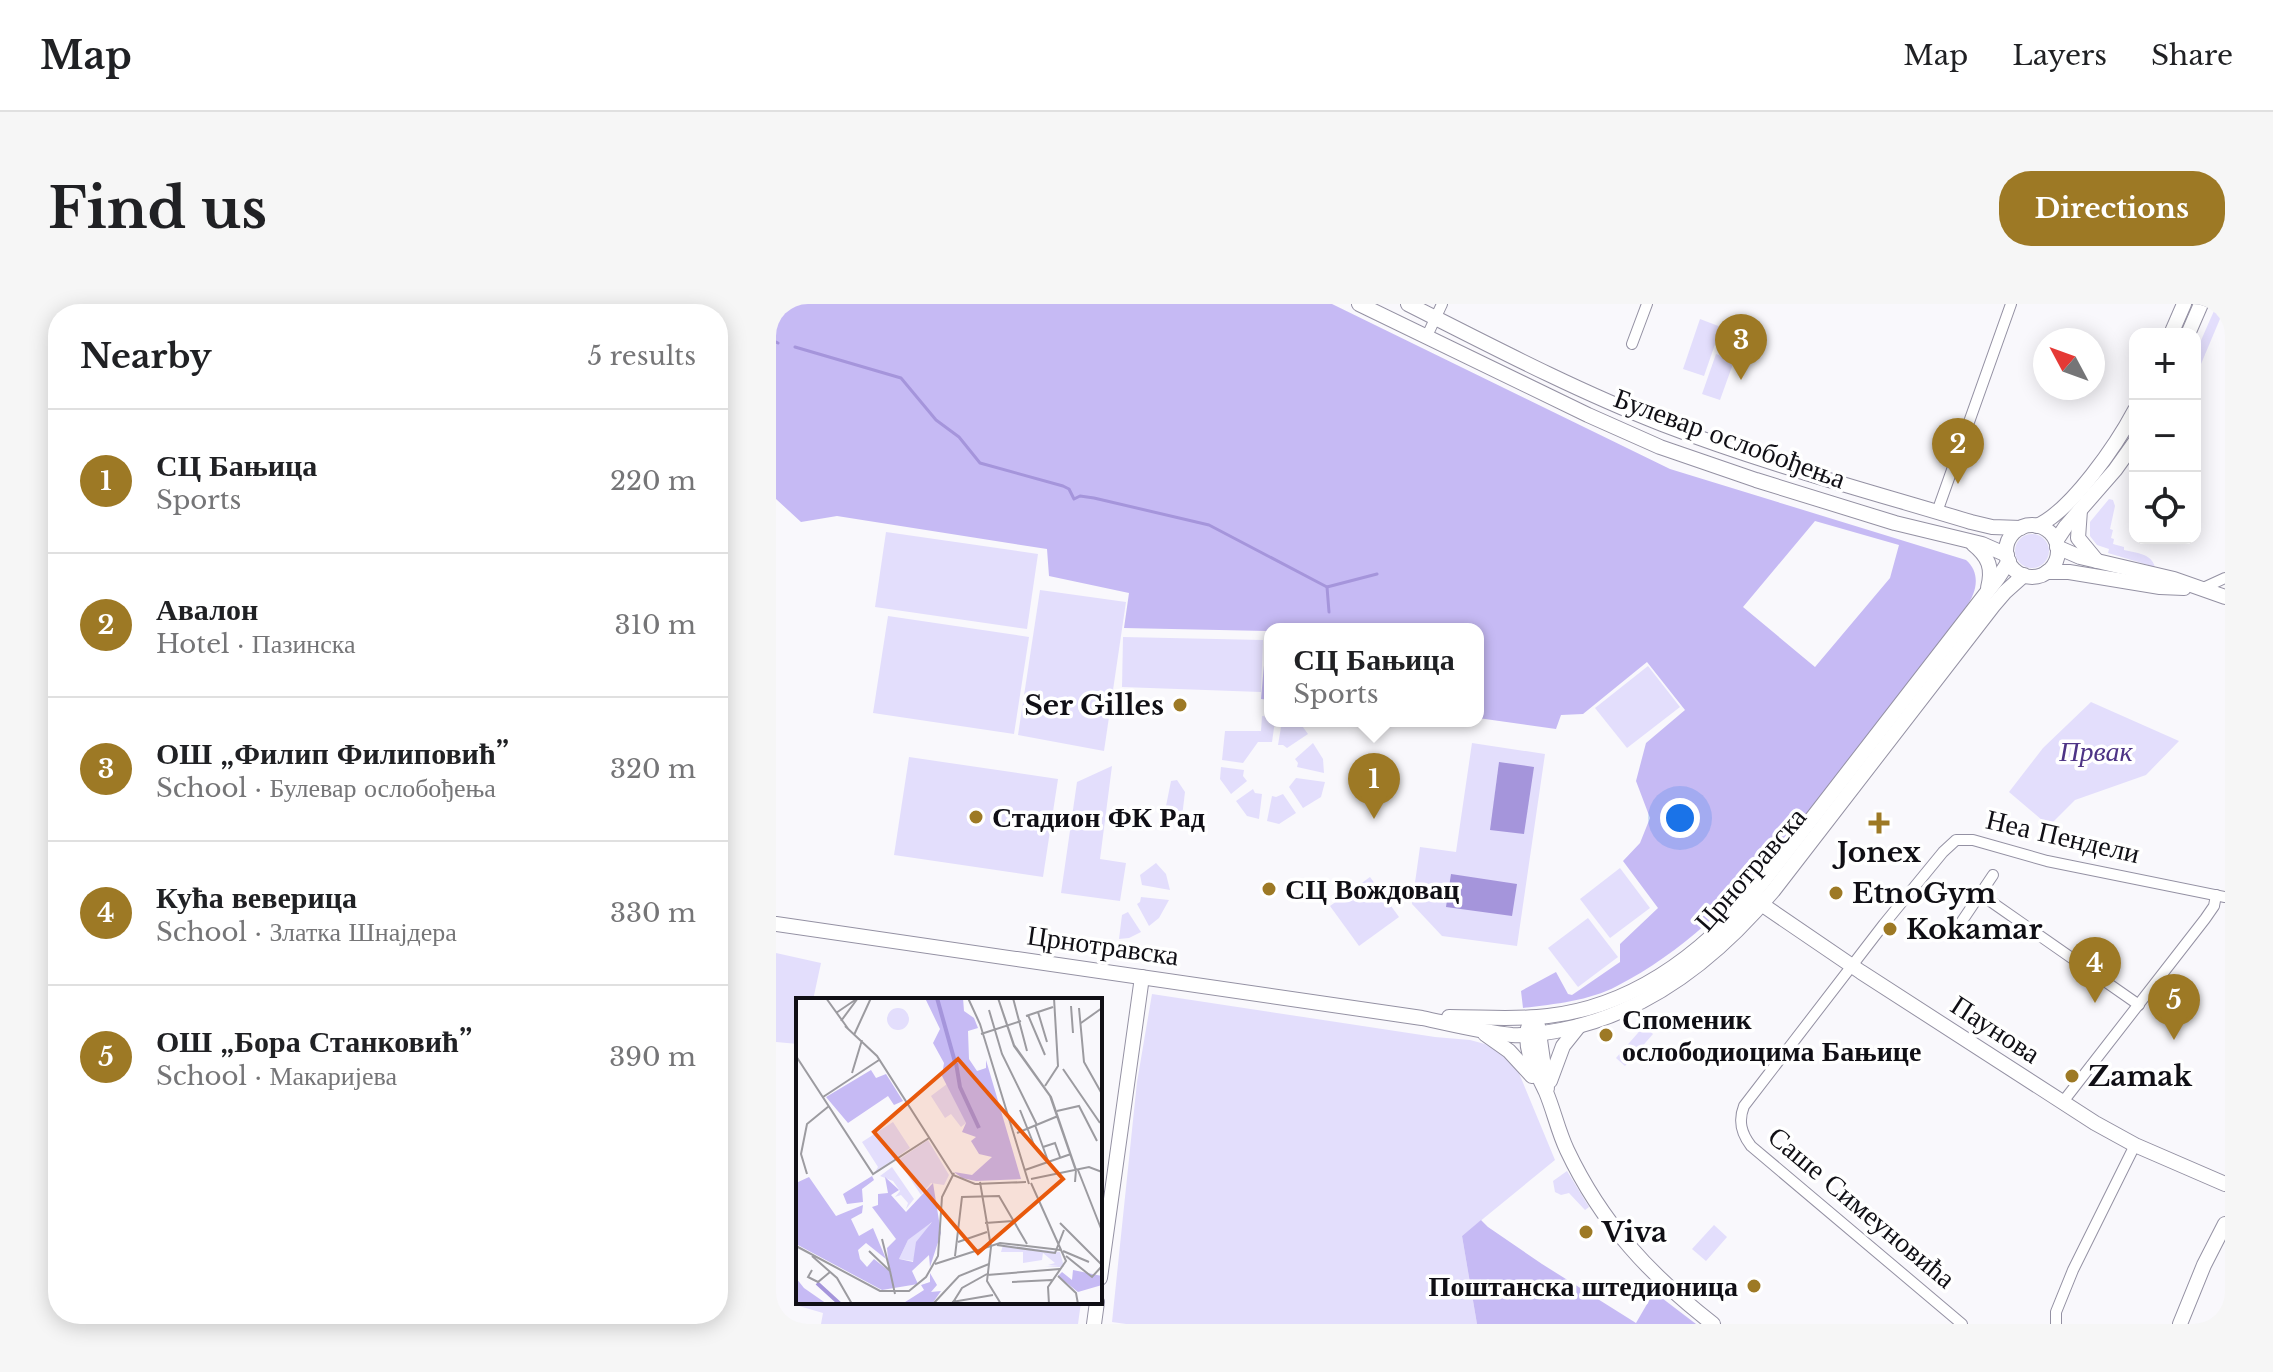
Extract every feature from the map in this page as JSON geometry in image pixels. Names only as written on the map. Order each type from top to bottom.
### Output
[{"type":"main road","name":"Булевар ослобођења","points":[[1359,304],[1618,429],[1718,468],[1895,523],[1969,540],[2008,558]]},
{"type":"main road","name":"Булевар ослобођења","points":[[1408,304],[1439,311],[1628,410],[1725,446],[1981,525],[2021,528]]},
{"type":"main road","points":[[2174,328],[2184,304]]},
{"type":"main road","points":[[2191,328],[2201,304]]},
{"type":"main road","points":[[2129,421],[2114,447],[2060,509],[2037,526],[2021,528],[2009,541],[2008,558],[2017,572],[2034,577],[2047,572],[2069,572],[2160,587],[2196,588]]},
{"type":"main road","points":[[1718,468],[1725,446]]},
{"type":"main road","points":[[2047,572],[2056,559],[2056,544],[2129,450]]},
{"type":"main road","points":[[1814,497],[1820,476]]},
{"type":"main road","points":[[2080,510],[2078,538],[2097,561]]},
{"type":"main road","points":[[2037,526],[2049,532],[2056,544],[2070,554],[2174,579],[2225,597]]},
{"type":"main road","points":[[1969,540],[1983,552],[1990,564],[1987,592]]},
{"type":"main road","name":"Црнотравска","points":[[776,924],[1422,1018],[1474,1029],[1533,1034],[1580,1026],[1622,1011],[1682,977],[1726,942],[1987,592],[2008,558]]},
{"type":"main road","name":"Црнотравска","points":[[1422,1018],[1534,1018],[1589,1009],[1644,985],[1704,944],[1756,901],[2005,592],[2024,575]]},
{"type":"main road","name":"Паунова","points":[[1756,901],[2062,1103],[2135,1145],[2225,1184]]},
{"type":"main road","points":[[1102,1264],[1142,977]]},
{"type":"main road","points":[[1534,1018],[1529,1057],[1547,1094],[1558,1130],[1585,1183],[1624,1241],[1646,1267],[1713,1324]]},
{"type":"main road","points":[[1547,1094],[1563,1046],[1580,1026]]},
{"type":"main road","points":[[1474,1029],[1493,1038],[1509,1051],[1547,1094]]},
{"type":"main road","points":[[2180,1324],[2225,1224]]},
{"type":"main road","points":[[1094,1324],[1097,1304]]},
{"type":"street","points":[[1632,344],[1647,304]]},
{"type":"street","points":[[1937,512],[2011,304]]},
{"type":"street","points":[[1426,338],[1439,311]]},
{"type":"street","points":[[2196,588],[2225,578]]},
{"type":"street","name":"Неа Пендели","points":[[1852,966],[1956,840],[1973,840],[2047,861],[2220,896]]},
{"type":"street","points":[[1954,933],[1993,875]]},
{"type":"street","points":[[1980,894],[2139,1005]]},
{"type":"street","points":[[2062,1103],[2211,912],[2220,896]]},
{"type":"street","name":"Саше Симеуновића","points":[[1852,966],[1744,1106],[1740,1118],[1742,1131],[1757,1151],[1962,1324]]},
{"type":"street","points":[[2056,1324],[2057,1308],[2073,1270],[2135,1145]]},
{"type":"green space","points":[[2217,304],[2225,304],[2201,364],[2201,340]]},
{"type":"green space","points":[[1700,319],[1721,327],[1704,376],[1683,369]]},
{"type":"green space","points":[[1716,354],[1734,361],[1720,400],[1702,394]]},
{"type":"green space","points":[[2109,499],[2115,506],[2110,529],[2113,530],[2113,544],[2147,556],[2155,567],[2108,553],[2109,549],[2097,545],[2090,536],[2090,522]]},
{"type":"green space","points":[[886,532],[1038,554],[1027,629],[875,607]]},
{"type":"green space","points":[[2032,534],[2044,539],[2049,551],[2044,563],[2032,568],[2020,563],[2015,551],[2020,539]]},
{"type":"green space","points":[[1040,590],[1126,602],[1104,751],[1018,735]]},
{"type":"green space","points":[[888,616],[1029,637],[1014,734],[873,713]]},
{"type":"green space","points":[[1123,637],[1263,640],[1261,692],[1122,687]]},
{"type":"green space","points":[[1648,666],[1680,707],[1627,748],[1595,708]]},
{"type":"green space","name":"Првак","points":[[2091,702],[2179,741],[2146,775],[2075,800],[2049,826],[2009,792],[2043,748]]},
{"type":"green space","points":[[1264,716],[1264,727],[1274,727],[1272,742],[1258,742],[1243,763],[1222,760],[1225,731],[1261,731]]},
{"type":"green space","points":[[1281,727],[1303,727],[1308,734],[1287,748],[1278,745]]},
{"type":"green space","points":[[1313,743],[1323,759],[1324,773],[1297,767],[1295,759]]},
{"type":"green space","points":[[1472,743],[1545,754],[1517,946],[1442,936],[1412,904],[1420,847],[1456,852]]},
{"type":"green space","name":"Стадион ФК Рад","points":[[909,757],[1058,779],[1043,877],[894,855]]},
{"type":"green space","points":[[1112,766],[1100,859],[1126,863],[1120,901],[1061,893],[1077,782]]},
{"type":"green space","points":[[1221,767],[1244,770],[1243,776],[1247,781],[1231,794],[1220,779]]},
{"type":"green space","points":[[1296,778],[1325,782],[1321,797],[1303,808],[1289,787]]},
{"type":"green space","points":[[1177,780],[1185,792],[1182,817],[1167,824],[1163,821],[1171,781]]},
{"type":"green space","points":[[1253,789],[1255,793],[1262,794],[1259,819],[1247,816],[1236,801]]},
{"type":"green space","points":[[1283,794],[1296,813],[1279,824],[1267,821],[1272,796]]},
{"type":"green space","points":[[1156,863],[1166,874],[1170,890],[1142,885],[1140,875]]},
{"type":"green space","points":[[1620,868],[1650,908],[1610,938],[1580,899]]},
{"type":"green space","points":[[1370,877],[1399,917],[1359,946],[1330,906]]},
{"type":"green space","points":[[1141,897],[1169,900],[1159,918],[1149,926],[1137,904]]},
{"type":"green space","points":[[1128,912],[1141,932],[1119,939],[1122,915]]},
{"type":"green space","points":[[1588,918],[1618,957],[1578,987],[1548,948]]},
{"type":"green space","points":[[776,953],[821,963],[813,998],[796,998],[796,1044],[776,1042]]},
{"type":"green space","points":[[1152,994],[1470,1040],[1485,1044],[1516,1066],[1555,1160],[1462,1236],[1477,1324],[1112,1322],[1137,1082]]},
{"type":"green space","points":[[1644,1026],[1653,1034],[1625,1066],[1616,1058]]},
{"type":"green space","points":[[1567,1171],[1589,1207],[1585,1210],[1569,1193],[1561,1195],[1555,1192],[1553,1181]]},
{"type":"green space","points":[[1714,1225],[1727,1237],[1706,1261],[1692,1249]]},
{"type":"green space","points":[[1081,1304],[1078,1324],[821,1324],[823,1313],[799,1306]]},
{"type":"shaded area","points":[[776,304],[1332,304],[1670,469],[1966,560],[1974,571],[1976,583],[1966,607],[1819,798],[1769,860],[1714,917],[1652,966],[1617,986],[1583,998],[1523,1008],[1521,991],[1556,972],[1568,994],[1572,995],[1620,962],[1620,944],[1658,908],[1623,861],[1640,843],[1650,818],[1636,781],[1646,743],[1685,710],[1647,662],[1583,714],[1561,715],[1556,729],[1484,719],[1484,623],[1264,623],[1264,631],[1124,628],[1129,593],[1049,576],[1047,549],[837,516],[801,522],[776,499]],"holes":[[[1815,521],[1899,545],[1890,578],[1815,667],[1743,607]]]},
{"type":"shaded area","points":[[1264,665],[1264,699],[1261,699]]},
{"type":"shaded area","points":[[1499,762],[1534,767],[1524,834],[1490,830]]},
{"type":"shaded area","points":[[1451,874],[1517,884],[1512,916],[1446,907]]},
{"type":"shaded area","points":[[1481,1220],[1542,1264],[1636,1323],[1654,1292],[1696,1324],[1477,1324],[1462,1236]]},
{"type":"waterway","points":[[795,347],[901,378],[936,420],[959,437],[980,463],[1063,486],[1069,489],[1074,499],[1080,496],[1094,498],[1209,525],[1327,587],[1377,574]]},
{"type":"waterway","points":[[1327,587],[1329,612]]},
{"type":"place","name":"ОШ „Филип Филиповић”","points":[[1741,380]]},
{"type":"place","name":"Авалон","points":[[1958,484]]},
{"type":"place","name":"Ser Gilles","points":[[1180,705]]},
{"type":"place","name":"Стадион ФК Рад","points":[[976,817]]},
{"type":"place","name":"СЦ Бањица","points":[[1374,819]]},
{"type":"place","name":"Jonex","points":[[1879,823]]},
{"type":"place","name":"СЦ Вождовац","points":[[1269,889]]},
{"type":"place","name":"EtnoGym","points":[[1836,893]]},
{"type":"place","name":"Kokamar","points":[[1890,929]]},
{"type":"place","name":"Кућа веверица","points":[[2095,1003]]},
{"type":"place","name":"Споменик ослободиоцима Бањице","points":[[1606,1035]]},
{"type":"place","name":"ОШ „Бора Станковић”","points":[[2174,1040]]},
{"type":"place","name":"Zamak","points":[[2072,1076]]},
{"type":"place","name":"Viva","points":[[1586,1232]]},
{"type":"place","name":"Поштанска штедионица","points":[[1754,1286]]}]
